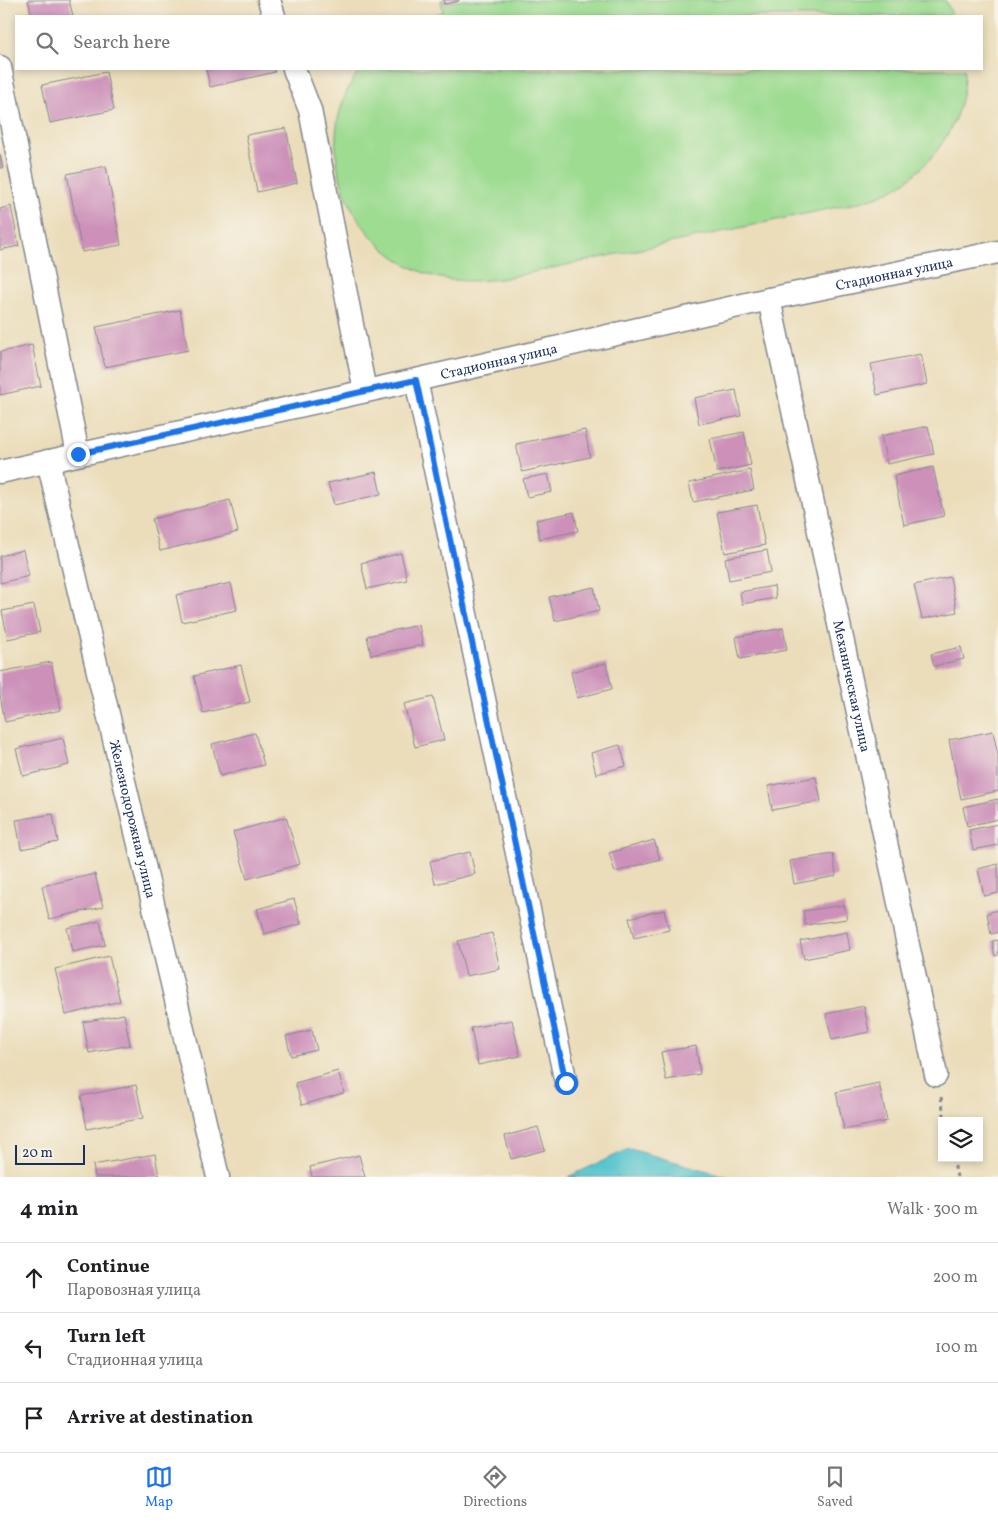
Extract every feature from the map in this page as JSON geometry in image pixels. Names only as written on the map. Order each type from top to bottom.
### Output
[{"type":"street","points":[[269,0],[274,15]]},
{"type":"street","points":[[294,70],[310,110],[365,391]]},
{"type":"street","points":[[1,75],[78,454]]},
{"type":"street","name":"Стадионная улица","points":[[0,472],[416,380],[768,299],[998,252]]},
{"type":"street","name":"Механическая улица","points":[[768,299],[936,1075]]},
{"type":"street","points":[[416,380],[566,1083]]},
{"type":"street","name":"Железнодорожная улица","points":[[48,461],[218,1177]]},
{"type":"path","points":[[954,1162],[956,1177]]},
{"type":"green space","points":[[441,0],[945,0],[952,15],[432,15],[443,12]]},
{"type":"green space","points":[[359,70],[964,70],[960,103],[955,120],[947,135],[926,163],[899,186],[884,194],[856,203],[501,279],[467,281],[433,276],[403,262],[378,243],[358,218],[344,190],[337,160],[337,129],[344,98]]},
{"type":"water","points":[[630,1149],[729,1177],[568,1177]]},
{"type":"building","points":[[28,0],[69,0],[73,15],[32,15]]},
{"type":"building","points":[[443,0],[459,0],[459,1],[444,4]]},
{"type":"building","points":[[206,70],[274,70],[275,72],[210,87]]},
{"type":"building","points":[[106,72],[114,110],[50,123],[42,85]]},
{"type":"building","points":[[286,128],[297,183],[257,192],[246,135]]},
{"type":"building","points":[[0,154],[3,168],[0,168]]},
{"type":"building","points":[[106,166],[121,245],[82,252],[67,174]]},
{"type":"building","points":[[11,206],[19,246],[0,250],[0,209]]},
{"type":"building","points":[[180,310],[188,350],[105,367],[96,327]]},
{"type":"building","points":[[32,345],[41,386],[0,395],[0,352]]},
{"type":"building","points":[[921,354],[927,384],[877,395],[871,364]]},
{"type":"building","points":[[736,390],[741,416],[699,424],[694,398]]},
{"type":"building","points":[[928,426],[934,454],[887,464],[881,436]]},
{"type":"building","points":[[585,430],[590,457],[522,472],[516,444]]},
{"type":"building","points":[[744,432],[751,465],[717,472],[710,439]]},
{"type":"building","points":[[933,467],[944,516],[904,525],[894,476]]},
{"type":"building","points":[[750,470],[754,490],[693,502],[689,483]]},
{"type":"building","points":[[376,472],[381,494],[334,505],[328,483]]},
{"type":"building","points":[[548,474],[552,492],[527,497],[523,479]]},
{"type":"building","points":[[230,500],[238,532],[160,551],[152,519]]},
{"type":"building","points":[[757,505],[765,545],[725,553],[717,512]]},
{"type":"building","points":[[574,512],[578,531],[540,539],[536,520]]},
{"type":"building","points":[[23,550],[29,576],[0,583],[0,556]]},
{"type":"building","points":[[767,550],[771,572],[729,580],[725,558]]},
{"type":"building","points":[[401,553],[407,580],[367,589],[361,563]]},
{"type":"building","points":[[950,577],[957,612],[922,619],[914,585]]},
{"type":"building","points":[[231,583],[237,610],[182,622],[176,595]]},
{"type":"building","points":[[774,586],[776,598],[742,604],[740,592]]},
{"type":"building","points":[[594,587],[599,611],[555,621],[549,597]]},
{"type":"building","points":[[34,605],[40,632],[8,639],[2,611]]},
{"type":"building","points":[[419,625],[423,645],[371,655],[367,636]]},
{"type":"building","points":[[783,628],[787,650],[740,659],[736,637]]},
{"type":"building","points":[[961,647],[964,659],[934,666],[931,654]]},
{"type":"building","points":[[51,662],[61,710],[5,722],[0,695],[0,672]]},
{"type":"building","points":[[606,663],[612,689],[577,698],[571,672]]},
{"type":"building","points":[[241,665],[250,702],[203,713],[194,676]]},
{"type":"building","points":[[433,697],[444,740],[415,747],[404,704]]},
{"type":"building","points":[[993,731],[998,755],[998,791],[961,799],[949,740]]},
{"type":"building","points":[[255,733],[264,765],[220,776],[212,744]]},
{"type":"building","points":[[63,738],[69,765],[23,776],[16,749]]},
{"type":"building","points":[[620,745],[626,766],[596,774],[591,753]]},
{"type":"building","points":[[816,777],[821,801],[772,810],[768,786]]},
{"type":"building","points":[[998,799],[998,819],[967,826],[963,807]]},
{"type":"building","points":[[53,814],[58,842],[21,849],[16,820]]},
{"type":"building","points":[[286,817],[300,864],[247,879],[233,832]]},
{"type":"building","points":[[998,824],[998,845],[973,850],[969,830]]},
{"type":"building","points":[[654,840],[660,859],[615,872],[609,853]]},
{"type":"building","points":[[470,852],[475,874],[435,884],[430,861]]},
{"type":"building","points":[[833,854],[836,876],[794,884],[790,861]]},
{"type":"building","points":[[998,864],[998,893],[984,896],[978,869]]},
{"type":"building","points":[[95,874],[103,907],[49,919],[42,886]]},
{"type":"building","points":[[294,899],[301,924],[264,934],[257,909]]},
{"type":"building","points":[[844,905],[847,919],[805,925],[803,911]]},
{"type":"building","points":[[664,910],[669,930],[634,938],[629,918]]},
{"type":"building","points":[[998,910],[998,932],[991,934],[987,913]]},
{"type":"building","points":[[100,921],[105,945],[72,952],[67,928]]},
{"type":"building","points":[[847,932],[850,950],[804,959],[800,941]]},
{"type":"building","points":[[492,933],[500,969],[466,976],[458,941]]},
{"type":"building","points":[[998,940],[998,955],[995,956],[992,941]]},
{"type":"building","points":[[109,956],[120,1001],[66,1015],[55,969]]},
{"type":"building","points":[[864,1006],[869,1032],[832,1040],[826,1014]]},
{"type":"building","points":[[124,1014],[130,1045],[89,1053],[83,1022]]},
{"type":"building","points":[[512,1020],[520,1056],[478,1065],[471,1028]]},
{"type":"building","points":[[312,1030],[317,1050],[291,1056],[286,1036]]},
{"type":"building","points":[[696,1046],[700,1074],[666,1080],[661,1052]]},
{"type":"building","points":[[338,1071],[344,1093],[302,1105],[295,1083]]},
{"type":"building","points":[[879,1083],[887,1121],[844,1130],[836,1092]]},
{"type":"building","points":[[136,1085],[143,1118],[87,1129],[81,1096]]},
{"type":"building","points":[[538,1127],[545,1150],[511,1159],[505,1136]]},
{"type":"building","points":[[155,1154],[159,1177],[95,1177],[93,1165]]},
{"type":"building","points":[[359,1155],[365,1177],[312,1177],[310,1167]]},
{"type":"route","points":[[78,454],[416,380],[566,1083]]}]
